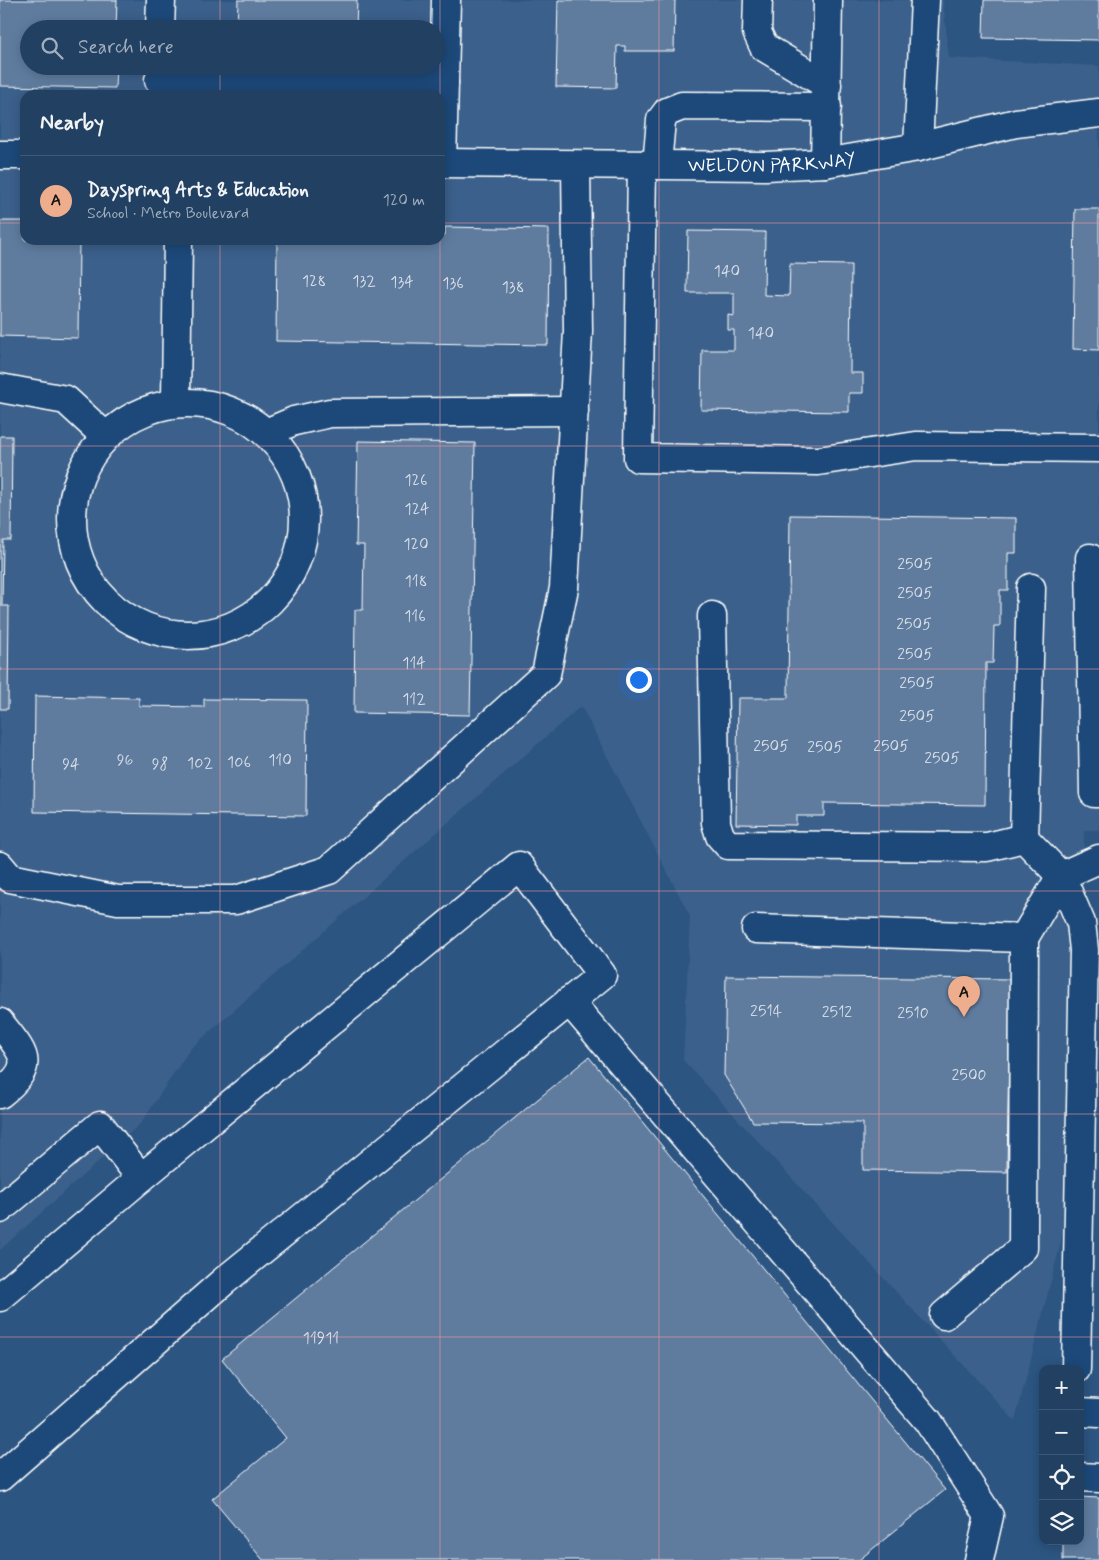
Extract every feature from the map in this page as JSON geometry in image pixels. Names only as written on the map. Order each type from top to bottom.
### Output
[{"type":"street","points":[[160,20],[161,0]]},
{"type":"street","points":[[445,42],[446,0]]},
{"type":"street","points":[[758,0],[758,32],[764,47],[827,96]]},
{"type":"street","points":[[825,163],[828,0]]},
{"type":"street","points":[[918,147],[925,0]]},
{"type":"street","points":[[444,75],[444,90]]},
{"type":"street","points":[[159,80],[444,83]]},
{"type":"street","points":[[827,96],[682,106],[667,112],[661,120],[650,165],[638,458],[818,461],[916,446],[1099,448]]},
{"type":"street","name":"WELDON PARKWAY","points":[[445,163],[766,166],[825,163],[918,147],[1016,123],[1099,113]]},
{"type":"street","points":[[0,155],[20,155]]},
{"type":"street","points":[[0,866],[10,878],[118,900],[236,900],[328,870],[546,674],[564,588],[578,331],[576,165]]},
{"type":"street","points":[[176,402],[178,245]]},
{"type":"street","points":[[0,388],[66,400],[105,436]]},
{"type":"street","points":[[176,402],[209,404],[239,414],[266,433],[291,464],[303,502],[302,541],[288,578],[263,608],[229,628],[190,636],[151,630],[117,612],[90,583],[74,547],[72,507],[82,469],[105,436],[137,413],[176,402]]},
{"type":"street","points":[[266,433],[294,421],[330,413],[574,411]]},
{"type":"street","points":[[1090,558],[1094,793],[1099,793]]},
{"type":"street","points":[[1031,588],[1024,838],[1061,876],[1081,923],[1084,950],[1076,1365]]},
{"type":"street","points":[[712,616],[716,823],[720,836],[728,845],[988,847],[1024,838]]},
{"type":"street","points":[[944,1315],[1023,1248],[1024,938],[1061,876],[1099,858]]},
{"type":"street","points":[[0,1297],[519,866],[602,974],[224,1281],[0,1477]]},
{"type":"street","points":[[756,929],[1024,938]]},
{"type":"street","points":[[569,1001],[928,1421],[989,1516],[979,1560]]},
{"type":"street","points":[[0,1023],[23,1052],[23,1066],[17,1080],[0,1094]]},
{"type":"street","points":[[0,1209],[100,1125],[141,1178]]},
{"type":"street","points":[[1084,1412],[1099,1413]]},
{"type":"street","points":[[1084,1477],[1099,1478]]},
{"type":"shaded area","points":[[0,0],[943,0],[949,58],[1099,66],[1099,830],[1084,830],[1080,1168],[1015,1421],[683,1060],[690,916],[581,706],[190,1049],[141,1123],[0,1250]]},
{"type":"building","points":[[0,0],[117,0],[116,20],[20,20],[20,75],[116,75],[115,88],[0,86]]},
{"type":"building","points":[[238,0],[357,0],[356,20],[237,20]]},
{"type":"building","points":[[558,0],[675,0],[674,51],[625,51],[625,46],[617,46],[616,88],[556,87]]},
{"type":"building","points":[[984,0],[1099,0],[1099,40],[983,38]]},
{"type":"building","points":[[1075,209],[1099,209],[1099,350],[1073,349]]},
{"type":"building","points":[[0,221],[20,221],[20,245],[79,245],[78,338],[0,336]]},
{"type":"building","points":[[445,227],[549,229],[548,345],[276,341],[277,245],[445,245]]},
{"type":"building","points":[[688,231],[765,232],[764,295],[789,296],[790,264],[851,265],[850,373],[863,373],[863,393],[849,393],[849,412],[701,410],[702,350],[734,350],[734,330],[728,330],[728,315],[734,316],[734,293],[687,293]]},
{"type":"building","points":[[0,436],[12,436],[11,540],[3,540],[2,606],[9,606],[8,709],[0,709]]},
{"type":"building","points":[[358,441],[475,443],[470,715],[354,713],[355,610],[363,610],[364,545],[356,545]]},
{"type":"building","points":[[790,515],[1016,518],[1016,553],[1008,553],[1008,590],[1000,590],[1000,626],[994,626],[993,663],[986,663],[985,805],[824,803],[824,816],[796,816],[796,825],[736,824],[738,698],[788,698]]},
{"type":"building","points":[[35,696],[139,698],[139,706],[204,707],[204,699],[307,700],[306,816],[34,812]]},
{"type":"building","points":[[726,976],[1010,979],[1007,1172],[863,1170],[863,1123],[753,1122],[724,1075]]},
{"type":"building","points":[[589,1057],[945,1490],[859,1560],[263,1560],[212,1499],[286,1438],[222,1359]]},
{"type":"building","points":[[1084,1497],[1099,1498],[1099,1560],[1063,1560],[1063,1545],[1084,1545]]},
{"type":"place","name":"Dayspring Arts & Education","points":[[964,1017]]}]
